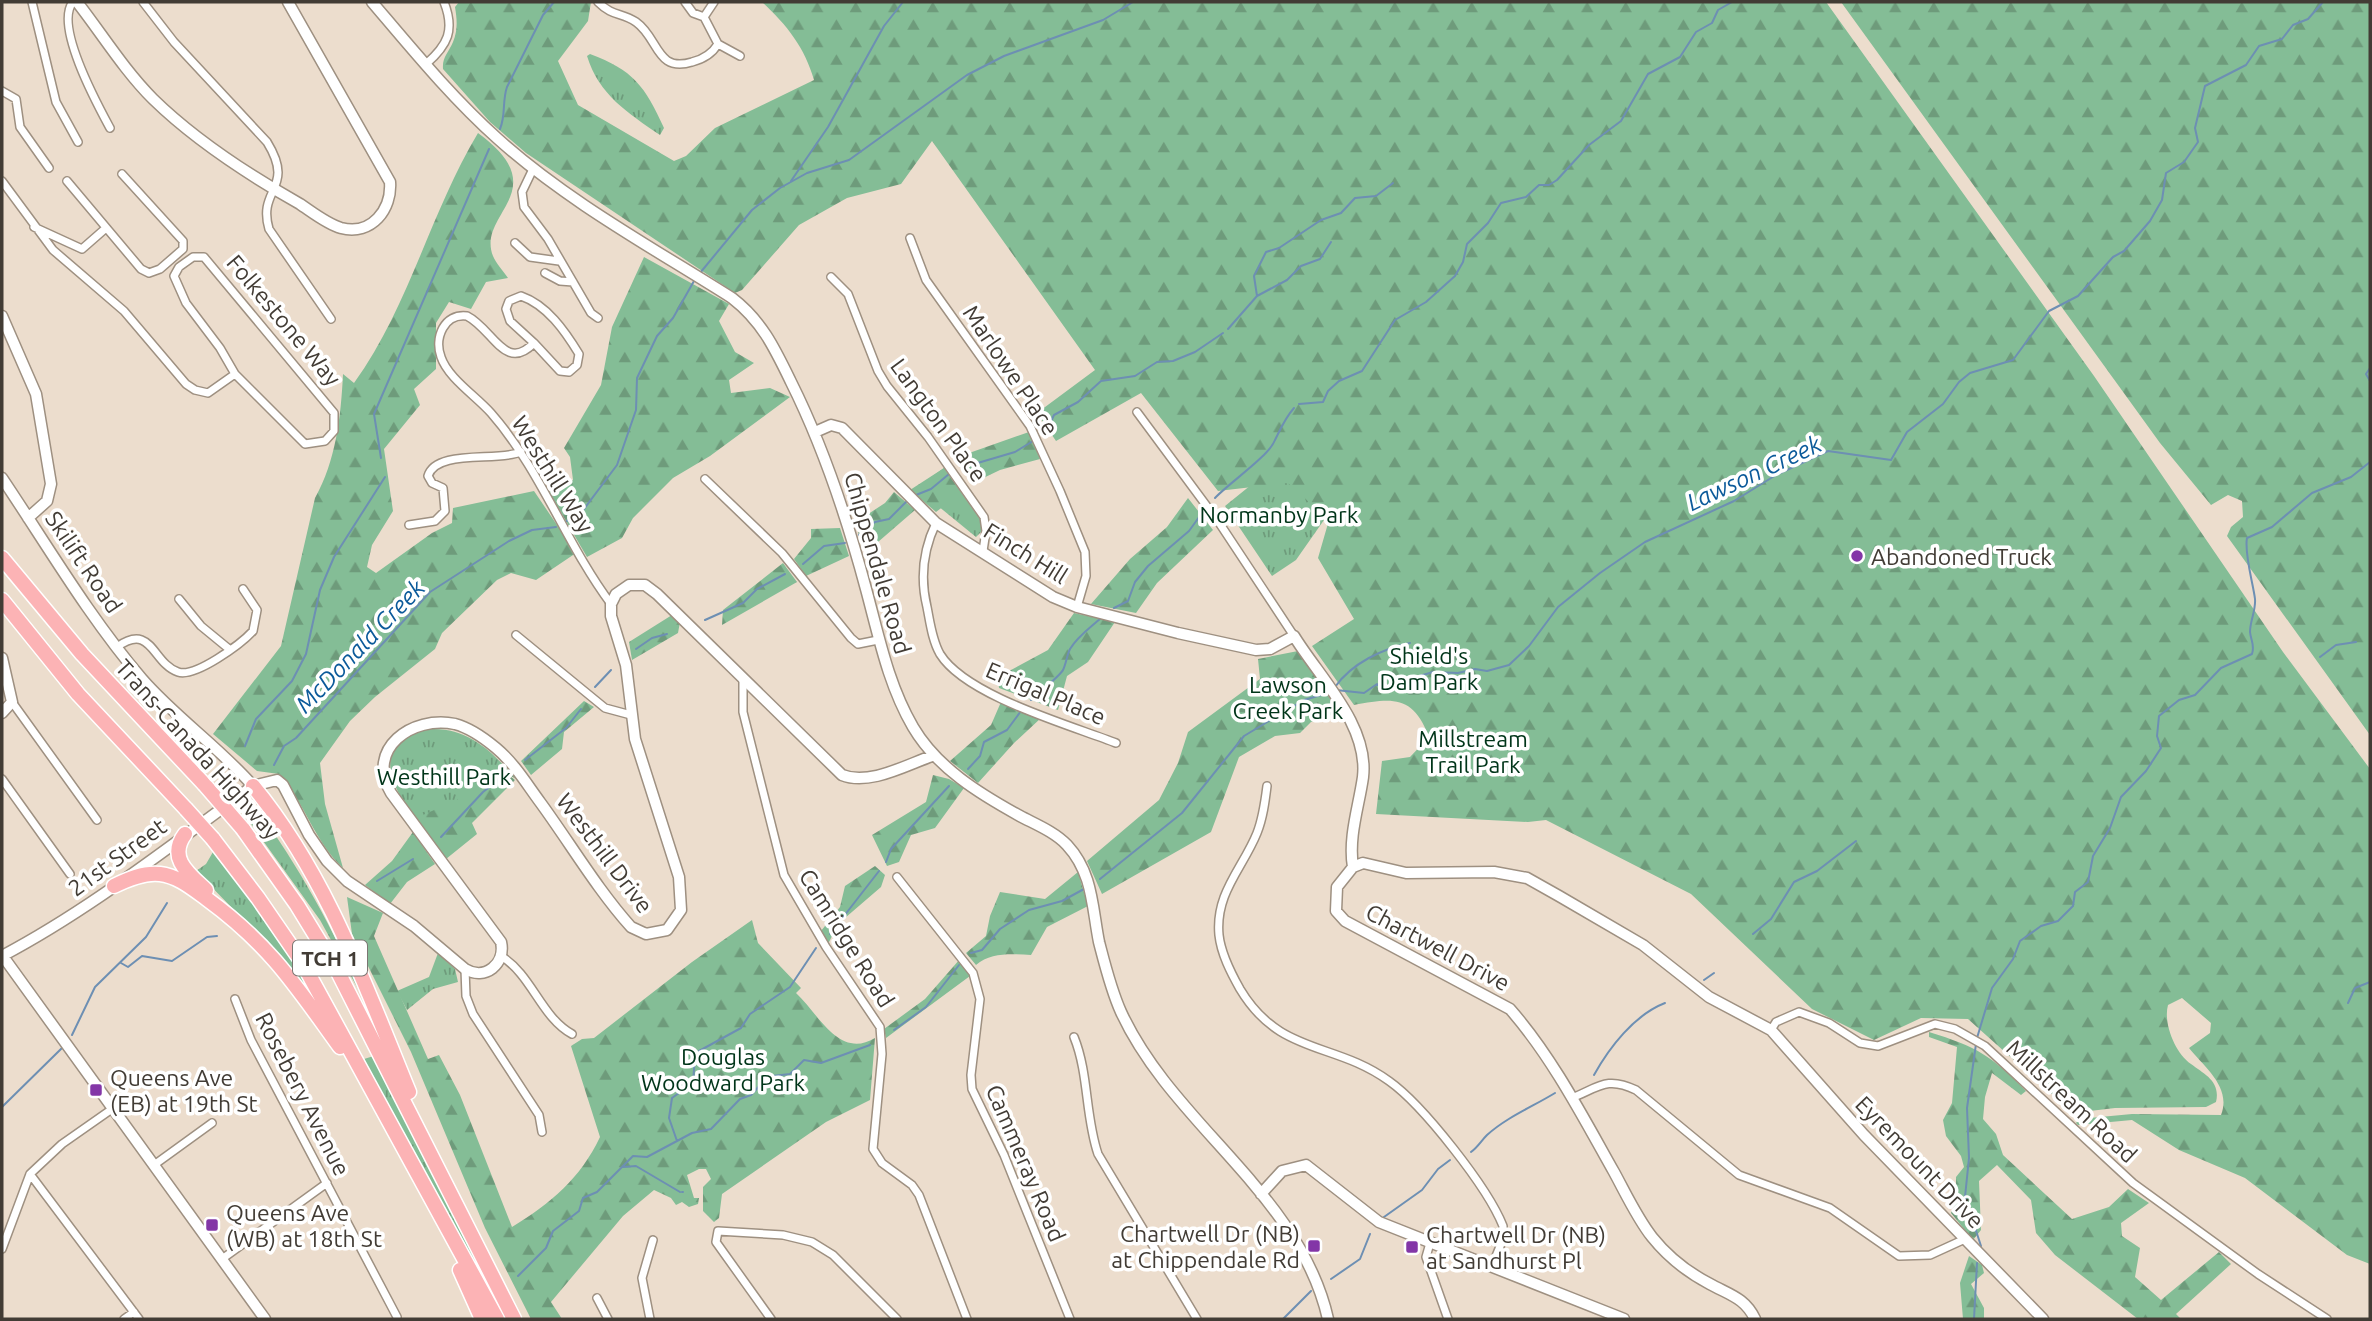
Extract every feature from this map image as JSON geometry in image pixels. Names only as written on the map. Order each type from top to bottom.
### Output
[{"type":"highway","name":"Trans-Canada Highway","points":[[2,558],[73,644],[243,829],[282,882],[338,972],[514,1319]]},
{"type":"highway","name":"TCH 1","points":[[2,600],[78,694],[213,839],[258,898],[302,962],[497,1319]]},
{"type":"highway","points":[[253,786],[295,844],[327,899],[359,967],[463,1219]]},
{"type":"highway","points":[[185,834],[177,850],[180,863],[260,941],[302,991],[373,1091]]},
{"type":"highway","points":[[114,886],[142,875],[171,876],[192,888],[260,941]]},
{"type":"highway","points":[[415,1170],[482,1319]]},
{"type":"street","points":[[32,2],[56,102],[78,142]]},
{"type":"street","points":[[110,128],[79,65],[67,17],[75,2],[151,97],[190,132],[273,191],[339,228],[352,230],[377,220],[391,196],[390,182],[383,165],[288,2]]},
{"type":"street","points":[[143,2],[174,41],[267,142],[278,161],[280,172],[266,219],[269,229],[331,319]]},
{"type":"street","name":"Chippendale Road","points":[[372,2],[466,108],[533,169],[732,298],[752,313],[767,333],[815,432],[844,510],[878,640],[899,702],[932,756],[1002,806],[1065,842],[1075,855],[1092,891],[1099,942],[1110,981],[1137,1041],[1156,1071],[1261,1194]]},
{"type":"street","points":[[426,64],[447,45],[450,35],[450,23],[444,2]]},
{"type":"street","points":[[598,2],[610,14],[636,22],[672,64],[680,66],[700,60],[712,53],[718,44]]},
{"type":"street","points":[[685,2],[693,13],[704,17],[718,44],[740,56]]},
{"type":"street","points":[[704,17],[707,9],[715,2]]},
{"type":"street","points":[[2,91],[16,99],[20,127],[48,168]]},
{"type":"street","points":[[533,169],[525,184],[522,200],[591,313],[598,318]]},
{"type":"street","points":[[67,181],[141,269],[149,273],[160,269],[183,249],[179,234],[122,174]]},
{"type":"street","points":[[2,181],[33,227],[76,271],[124,311],[186,384],[195,390],[208,393],[235,374]]},
{"type":"street","points":[[33,227],[82,249],[106,228]]},
{"type":"street","name":"Marlowe Place","points":[[910,238],[926,280],[1030,426],[1060,491],[1086,552],[1086,576],[1077,607]]},
{"type":"street","points":[[515,243],[530,257],[559,261]]},
{"type":"street","name":"Folkestone Way","points":[[193,257],[204,257],[334,413],[334,431],[325,441],[304,444],[235,374],[220,348],[186,303],[174,275],[179,267],[193,257]]},
{"type":"street","points":[[545,273],[560,281],[573,282]]},
{"type":"street","name":"Langton Place","points":[[831,277],[848,294],[878,371],[887,386],[928,437],[984,517],[986,531],[983,551]]},
{"type":"street","points":[[514,297],[525,297],[552,317],[576,349],[579,361],[569,372],[560,372],[534,343],[508,318],[506,306],[514,297]]},
{"type":"street","points":[[2,316],[36,394],[51,484],[47,501],[29,518]]},
{"type":"street","name":"Westhill Way","points":[[534,343],[522,354],[510,354],[472,318],[457,316],[445,323],[439,343],[441,358],[451,372],[488,409],[521,452],[592,577],[611,604]]},
{"type":"street","points":[[1137,412],[1220,524],[1341,707],[1361,742],[1363,775],[1356,807],[1353,867]]},
{"type":"street","name":"Finch Hill","points":[[815,432],[831,425],[842,428],[936,523],[1053,597],[1077,607],[1256,650],[1270,649],[1294,636]]},
{"type":"street","points":[[409,524],[435,521],[445,511],[443,488],[432,483],[428,476],[434,466],[444,460],[508,457],[521,452]]},
{"type":"street","name":"Skilift Road","points":[[2,478],[117,647],[161,700],[229,759],[253,786]]},
{"type":"street","points":[[705,479],[782,553],[851,638],[858,644],[878,640]]},
{"type":"street","name":"Errigal Place","points":[[936,523],[926,552],[923,584],[935,643],[945,660],[974,686],[1116,743]]},
{"type":"street","points":[[611,604],[620,590],[638,584],[645,585],[743,677],[826,761],[851,778],[872,776],[932,756]]},
{"type":"street","points":[[117,647],[128,638],[140,639],[174,670],[186,674],[200,670],[250,635],[256,623],[255,606],[243,589]]},
{"type":"street","points":[[179,599],[201,626],[229,649]]},
{"type":"street","name":"Westhill Drive","points":[[501,956],[503,947],[498,937],[387,785],[383,768],[387,750],[403,733],[428,723],[454,724],[479,736],[511,763],[631,927],[646,934],[667,930],[681,910],[681,888],[631,715],[626,665],[611,604]]},
{"type":"street","points":[[516,635],[605,708],[631,715]]},
{"type":"street","points":[[2,658],[12,702],[97,820]]},
{"type":"street","name":"Camridge Road","points":[[743,677],[743,712],[784,875],[826,947],[880,1027],[882,1054],[873,1149],[882,1163],[906,1180],[919,1195],[967,1319]]},
{"type":"street","points":[[2,713],[12,702]]},
{"type":"street","points":[[2,779],[70,874]]},
{"type":"street","points":[[253,786],[270,780],[277,780],[284,785],[309,835],[347,881],[414,926],[465,970],[483,973],[495,967],[501,956],[514,964],[555,1021],[572,1034]]},
{"type":"street","name":"21st Street","points":[[2,956],[44,934],[253,786]]},
{"type":"street","points":[[1267,786],[1257,834],[1225,891],[1220,910],[1219,935],[1225,959],[1248,1002],[1269,1025],[1291,1040],[1364,1065],[1383,1077],[1446,1139],[1503,1226],[1503,1239],[1492,1266]]},
{"type":"street","name":"Chartwell Drive","points":[[1755,1319],[1749,1306],[1669,1257],[1648,1232],[1572,1098],[1525,1026],[1510,1009],[1345,921],[1336,911],[1337,887],[1353,867],[1363,863],[1375,863],[1406,873],[1494,872],[1527,878],[1643,945],[1710,997],[1771,1030]]},
{"type":"street","name":"Cammeray Road","points":[[897,877],[907,886],[973,973],[980,999],[971,1066],[972,1089],[1004,1155],[1070,1319]]},
{"type":"street","points":[[2,956],[265,1319]]},
{"type":"street","points":[[465,970],[466,996],[473,1014],[539,1115],[542,1132]]},
{"type":"street","name":"Rosebery Avenue","points":[[235,999],[251,1040],[397,1317]]},
{"type":"street","name":"Millstream Road","points":[[1771,1030],[1776,1022],[1799,1012],[1829,1023],[1860,1043],[1878,1046],[1934,1024],[1970,1036],[1985,1046],[2116,1169],[2194,1228],[2327,1319]]},
{"type":"street","name":"Eyremount Drive","points":[[1771,1030],[1864,1135],[2043,1319]]},
{"type":"street","points":[[1074,1037],[1080,1051],[1092,1137],[1098,1154],[1197,1319]]},
{"type":"street","points":[[1572,1098],[1618,1082],[1636,1090],[1739,1175],[1830,1208],[1899,1256],[1930,1255],[1965,1239]]},
{"type":"street","points":[[2,1249],[30,1174],[62,1144],[112,1109]]},
{"type":"street","points":[[153,1165],[212,1123]]},
{"type":"street","points":[[1328,1319],[1315,1275],[1261,1194],[1282,1171],[1306,1165],[1379,1222],[1624,1319]]},
{"type":"street","points":[[30,1174],[139,1319]]},
{"type":"street","points":[[222,1259],[327,1183]]},
{"type":"street","points":[[771,1319],[716,1242],[716,1233],[722,1229],[783,1235],[812,1242],[833,1255],[897,1319]]},
{"type":"street","points":[[650,1319],[642,1278],[653,1240]]},
{"type":"street","points":[[1430,1243],[1426,1257],[1448,1319]]},
{"type":"street","points":[[597,1298],[608,1319]]},
{"type":"street","points":[[124,1319],[134,1312]]},
{"type":"green space","points":[[459,2],[591,2],[588,21],[558,61],[578,105],[674,161],[686,156],[715,128],[814,80],[806,58],[794,38],[762,2],[1826,2],[2094,376],[2283,652],[2370,769],[2370,1264],[2347,1255],[2245,1178],[2179,1150],[2132,1120],[2078,1125],[2076,1123],[2079,1119],[2132,1114],[2221,1115],[2223,1095],[2220,1087],[2189,1048],[2210,1033],[2211,1023],[2182,998],[2168,1005],[2169,1029],[2175,1045],[2185,1059],[2214,1083],[2216,1102],[2206,1107],[2115,1108],[2073,1113],[1968,1019],[1921,1018],[1874,1040],[1812,1009],[1691,894],[1546,820],[1528,822],[1376,814],[1382,761],[1410,757],[1429,737],[1416,713],[1400,703],[1380,701],[1354,705],[1312,646],[1354,619],[1318,558],[1329,520],[1288,483],[1218,491],[1141,393],[1056,441],[1037,413],[1095,370],[932,141],[901,184],[847,198],[799,225],[742,290],[735,293],[526,153],[490,122],[443,69],[456,33],[455,7]]},
{"type":"green space","points":[[1841,2],[2370,2],[2370,735],[2227,536],[2231,527],[2243,517],[2242,501],[2228,495],[2211,505],[2160,443]]},
{"type":"green space","points":[[590,54],[617,66],[644,90],[664,128],[660,135],[626,111],[607,92],[592,70],[587,56]]},
{"type":"green space","points":[[478,133],[501,153],[511,171],[513,186],[509,200],[491,241],[493,256],[508,278],[486,282],[471,309],[449,302],[436,323],[436,369],[414,389],[420,405],[384,449],[393,511],[372,545],[367,567],[376,573],[432,533],[452,523],[453,508],[534,491],[576,553],[536,580],[511,573],[497,580],[442,633],[435,649],[375,697],[350,721],[320,763],[325,804],[343,868],[324,846],[296,797],[279,774],[257,771],[213,734],[281,646],[315,498],[333,454],[343,374],[354,383],[373,354],[405,292],[446,195]]},
{"type":"green space","points":[[644,257],[729,304],[719,321],[735,352],[754,363],[729,380],[731,393],[770,388],[790,397],[710,456],[673,478],[633,518],[622,538],[587,557],[549,492],[573,480],[570,457],[564,448],[601,385],[612,327]]},
{"type":"green space","points":[[1029,432],[1040,459],[1000,470],[975,482],[955,458]]},
{"type":"green space","name":"Normanby Park","points":[[1282,460],[1338,500],[1296,560],[1272,576],[1225,506]]},
{"type":"green space","points":[[944,468],[982,522],[981,532],[976,537],[916,488]]},
{"type":"green space","points":[[944,468],[961,493],[936,512],[910,490]]},
{"type":"green space","points":[[894,492],[915,510],[878,542],[862,549],[856,522],[885,503]]},
{"type":"green space","points":[[1188,498],[1213,530],[1157,583],[1136,613],[1091,604],[1130,559],[1167,527]]},
{"type":"green space","points":[[840,528],[849,556],[806,576],[794,559],[811,538],[811,529]]},
{"type":"green space","points":[[783,563],[797,582],[722,625],[723,610]]},
{"type":"green space","points":[[1074,613],[1115,622],[1088,662],[1067,676],[1058,710],[999,688],[998,677],[1048,650]]},
{"type":"green space","points":[[672,615],[680,622],[678,633],[632,660],[629,642]]},
{"type":"green space","name":"Lawson Creek Park","points":[[1298,651],[1339,712],[1311,722],[1300,733],[1275,736],[1239,757],[1211,832],[1102,894],[1087,861],[1159,800],[1178,763],[1188,732],[1260,679],[1258,659]]},
{"type":"green space","points":[[584,701],[594,707],[564,732],[562,749],[531,775],[521,761]]},
{"type":"green space","points":[[1001,702],[1041,718],[978,783],[950,761],[991,725]]},
{"type":"green space","name":"Westhill Park","points":[[430,729],[456,732],[479,743],[516,779],[506,773],[446,859],[406,806],[390,769],[393,752],[405,739]]},
{"type":"green space","points":[[479,766],[515,780],[472,823],[477,834],[446,859],[416,818],[457,800],[460,774]]},
{"type":"green space","points":[[933,775],[949,779],[964,788],[935,828],[911,835],[899,862],[887,866],[872,835],[926,802]]},
{"type":"green space","points":[[255,806],[315,899],[363,998],[320,920],[246,817]]},
{"type":"green space","points":[[413,832],[435,864],[407,882],[390,904],[365,885],[392,861]]},
{"type":"green space","points":[[213,852],[259,908],[319,1002],[315,1005],[272,949],[196,871],[206,864]]},
{"type":"green space","points":[[875,866],[885,875],[881,887],[838,924],[828,944],[821,931],[840,907],[845,886]]},
{"type":"green space","points":[[1078,872],[1088,906],[1047,927],[1031,955],[995,956],[976,965],[966,953],[986,936],[990,916],[1000,892],[1045,899]]},
{"type":"green space","name":"Douglas Woodward Park","points":[[347,897],[383,913],[374,936],[428,1059],[439,1055],[460,1095],[512,1227],[552,1199],[574,1178],[600,1137],[571,1046],[582,1039],[594,1038],[692,962],[752,920],[758,943],[801,988],[796,993],[830,1031],[851,1043],[862,1043],[875,1038],[870,1100],[826,1122],[722,1194],[719,1218],[714,1222],[703,1211],[703,1187],[711,1179],[706,1169],[699,1169],[687,1175],[694,1198],[699,1198],[698,1204],[689,1207],[682,1202],[676,1205],[671,1198],[654,1190],[623,1216],[551,1302],[562,1319],[531,1319],[485,1228],[411,1052],[352,934]]},
{"type":"green space","points":[[438,953],[455,969],[458,982],[433,989],[407,1010],[397,991],[429,977]]},
{"type":"green space","points":[[960,959],[970,976],[886,1038],[884,1029],[925,999]]},
{"type":"green space","points":[[1929,1032],[1959,1042],[1993,1060],[2026,1091],[2021,1095],[1992,1073],[1985,1097],[1983,1119],[1996,1134],[2003,1155],[2072,1219],[2109,1207],[2128,1189],[2149,1203],[2121,1223],[2122,1236],[2140,1248],[2135,1277],[2161,1300],[2219,1252],[2231,1264],[2176,1314],[2181,1319],[2138,1319],[2055,1255],[2036,1233],[2031,1200],[1997,1165],[1979,1181],[1981,1230],[1973,1240],[1951,1213],[1956,1201],[1956,1177],[1964,1167],[1961,1156],[1946,1136],[1943,1120],[1952,1103],[1957,1047],[1929,1037]]},
{"type":"green space","points":[[377,1055],[507,1319],[502,1319],[364,1059]]},
{"type":"green space","points":[[1969,1256],[1982,1265],[1984,1273],[1971,1284],[1984,1308],[1984,1319],[1963,1319],[1960,1283]]},
{"type":"waterway","points":[[500,129],[507,87],[543,15],[554,2]]},
{"type":"waterway","name":"McDonald Creek","points":[[791,181],[828,127],[884,26],[903,2]]},
{"type":"waterway","name":"McDonald Creek","points":[[700,273],[752,210],[780,188],[807,173],[849,160],[967,75],[1004,56],[1103,20],[1133,2]]},
{"type":"waterway","points":[[1299,404],[1323,402],[1328,391],[1339,381],[1362,371],[1395,320],[1426,302],[1455,276],[1463,262],[1467,244],[1488,223],[1501,203],[1526,197],[1539,185],[1549,185],[1557,180],[1589,145],[1621,121],[1648,74],[1680,57],[1696,32],[1712,23],[1718,10],[1732,2]]},
{"type":"waterway","name":"Lawson Creek","points":[[1336,690],[1364,693],[1377,684],[1384,688],[1405,688],[1416,677],[1433,672],[1458,673],[1475,669],[1487,671],[1509,665],[1529,646],[1558,607],[1645,542],[1734,501],[1776,475],[1828,451],[1891,460],[1907,432],[1943,404],[1959,382],[1970,373],[2013,360],[2049,311],[2078,296],[2150,221],[2162,200],[2166,173],[2184,162],[2198,142],[2195,128],[2205,86],[2246,65],[2259,46],[2282,39],[2293,25],[2308,19],[2323,2]]},
{"type":"waterway","points":[[381,458],[374,414],[489,149]]},
{"type":"waterway","points":[[1257,296],[1254,276],[1266,252],[1279,248],[1321,220],[1341,213],[1355,198],[1376,196],[1393,183]]},
{"type":"waterway","points":[[1228,329],[1257,296],[1287,280],[1301,266],[1320,259],[1331,242]]},
{"type":"waterway","name":"McDonald Creek","points":[[565,522],[581,513],[617,465],[636,410],[637,378],[657,336],[673,318],[694,281]]},
{"type":"waterway","points":[[1047,430],[1054,415],[1078,402],[1101,381],[1135,376],[1157,362],[1173,361],[1195,352],[1223,333]]},
{"type":"waterway","points":[[2370,368],[2366,374],[2370,381]]},
{"type":"waterway","points":[[1215,498],[1265,454],[1294,408]]},
{"type":"waterway","points":[[964,467],[1015,452],[1033,441]]},
{"type":"waterway","points":[[1977,1038],[1992,988],[2013,959],[2020,941],[2041,926],[2058,921],[2073,906],[2075,892],[2088,882],[2093,856],[2110,828],[2121,797],[2146,771],[2161,748],[2157,736],[2159,716],[2179,700],[2195,695],[2221,668],[2252,654],[2250,632],[2255,599],[2247,538],[2272,527],[2312,493],[2351,477],[2370,462]]},
{"type":"waterway","points":[[916,495],[931,489],[949,474]]},
{"type":"waterway","points":[[245,746],[256,719],[292,681],[306,654],[320,590],[334,557],[385,477]]},
{"type":"waterway","points":[[859,535],[875,522],[889,519],[906,502]]},
{"type":"waterway","points":[[1114,608],[1128,601],[1135,582],[1148,566],[1189,531],[1202,513]]},
{"type":"waterway","name":"McDonald Creek","points":[[274,765],[284,746],[296,738],[430,592],[509,541],[532,530],[556,527]]},
{"type":"waterway","points":[[803,564],[824,546],[845,543]]},
{"type":"waterway","points":[[705,620],[743,603],[757,589],[785,574]]},
{"type":"waterway","points":[[1031,700],[1061,673],[1073,644],[1101,618]]},
{"type":"waterway","points":[[636,649],[652,638],[667,634]]},
{"type":"waterway","points":[[2320,657],[2336,645],[2356,642]]},
{"type":"waterway","points":[[1335,687],[1342,678],[1368,658],[1410,643]]},
{"type":"waterway","points":[[595,687],[611,670]]},
{"type":"waterway","name":"Lawson Creek","points":[[1100,879],[1182,813],[1244,736],[1304,700],[1328,693]]},
{"type":"waterway","points":[[525,760],[566,728],[581,709]]},
{"type":"waterway","points":[[968,769],[980,756],[984,742],[1007,730],[1021,711]]},
{"type":"waterway","points":[[441,837],[483,792],[501,778]]},
{"type":"waterway","points":[[886,862],[891,849],[949,786]]},
{"type":"waterway","points":[[1753,934],[1771,919],[1794,882],[1817,871],[1856,841]]},
{"type":"waterway","points":[[377,881],[413,859]]},
{"type":"waterway","points":[[830,934],[879,871]]},
{"type":"waterway","name":"Lawson Creek","points":[[971,953],[982,950],[1000,929],[1029,910],[1062,901],[1084,889]]},
{"type":"waterway","name":"McDonald Creek","points":[[72,1035],[95,987],[146,937],[167,903]]},
{"type":"waterway","points":[[121,963],[128,967],[142,956],[172,961],[207,937],[217,936]]},
{"type":"waterway","points":[[677,1141],[669,1118],[672,1098],[693,1083],[695,1056],[699,1051],[741,1028],[750,1014],[790,987],[816,948]]},
{"type":"waterway","name":"Lawson Creek","points":[[894,1030],[926,1007],[959,965]]},
{"type":"waterway","points":[[1704,980],[1714,973]]},
{"type":"waterway","points":[[2348,1003],[2355,988],[2370,982]]},
{"type":"waterway","points":[[1594,1075],[1624,1033],[1643,1016],[1665,1003]]},
{"type":"waterway","points":[[1976,1044],[1967,1108],[1969,1158],[1965,1197],[1981,1246]]},
{"type":"waterway","name":"Lawson Creek","points":[[518,1276],[546,1248],[553,1231],[579,1211],[583,1198],[597,1192],[633,1156],[647,1157],[692,1133],[711,1129],[740,1099],[751,1095],[764,1081],[772,1076],[790,1074],[804,1060],[821,1063],[870,1045]]},
{"type":"waterway","name":"McDonald Creek","points":[[2,1107],[62,1048]]},
{"type":"waterway","points":[[1471,1152],[1503,1123],[1555,1093]]},
{"type":"waterway","points":[[1384,1217],[1422,1190],[1438,1169],[1450,1160]]},
{"type":"waterway","points":[[623,1167],[636,1166],[680,1192]]},
{"type":"waterway","points":[[1331,1279],[1360,1259],[1370,1234]]},
{"type":"waterway","points":[[1974,1319],[1977,1263]]},
{"type":"waterway","points":[[1283,1319],[1311,1291]]},
{"type":"place","name":"Abandoned Truck","points":[[1857,556]]},
{"type":"place","name":"Queens Ave (EB) at 19th St","points":[[96,1090]]},
{"type":"place","name":"Queens Ave (WB) at 18th St","points":[[212,1225]]},
{"type":"place","name":"Chartwell Dr (NB) at Chippendale Rd","points":[[1314,1246]]},
{"type":"place","name":"Chartwell Dr (NB) at Sandhurst Pl","points":[[1412,1247]]},
{"type":"park label","name":"Shield's Dam Park","points":[[1429,668]]},
{"type":"park label","name":"Millstream Trail Park","points":[[1473,751]]}]
